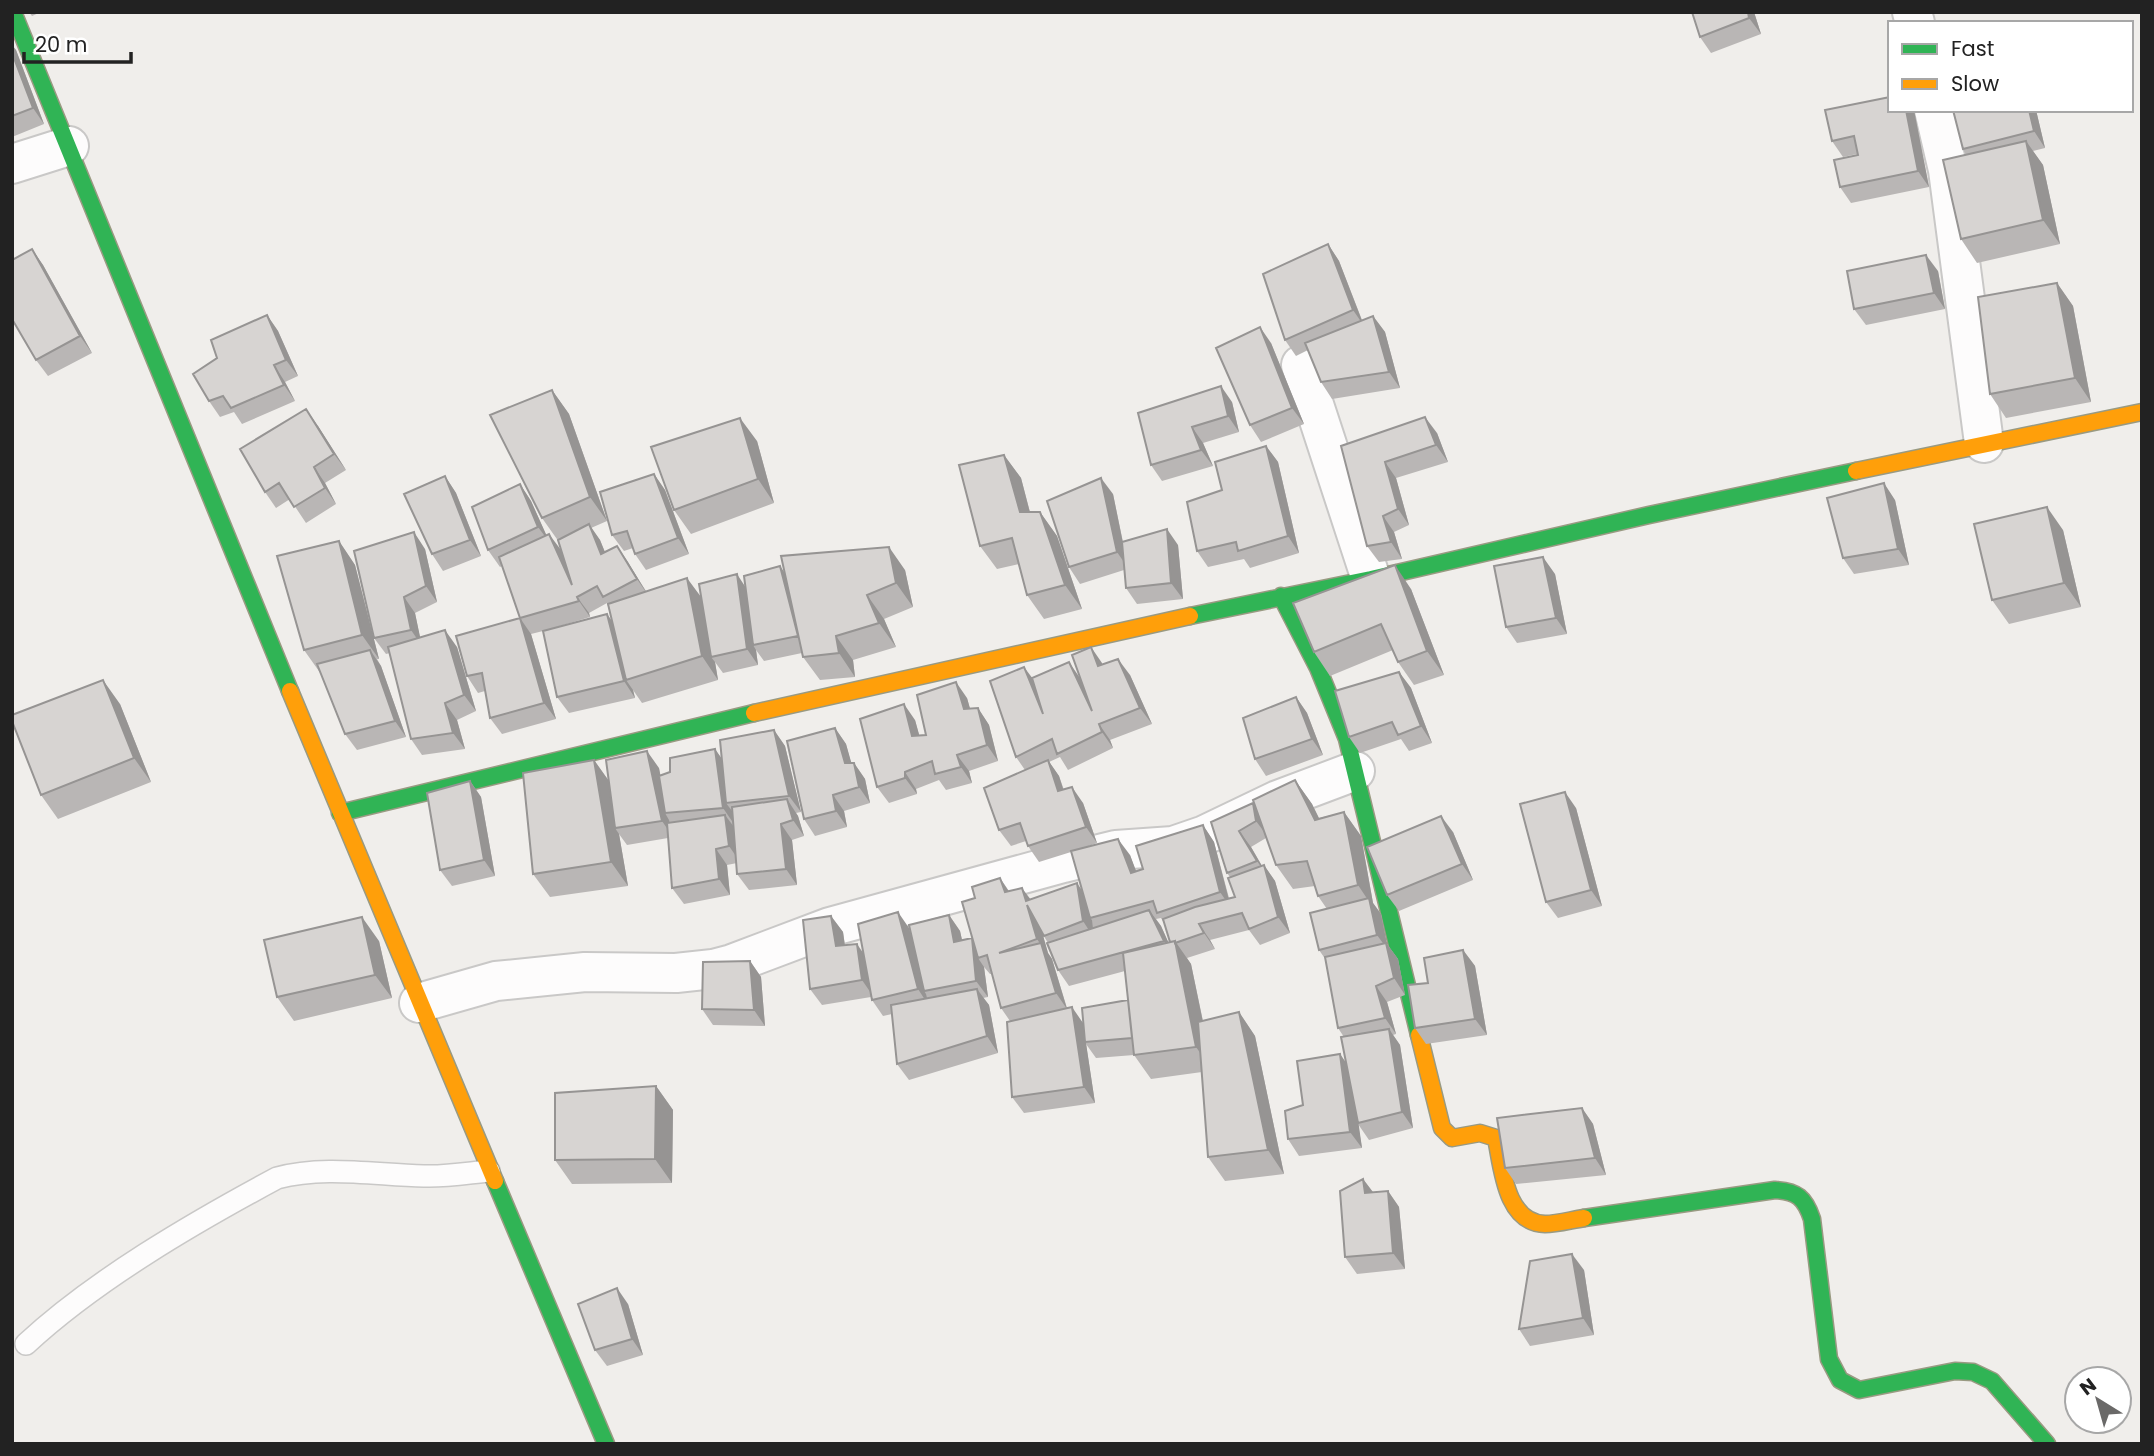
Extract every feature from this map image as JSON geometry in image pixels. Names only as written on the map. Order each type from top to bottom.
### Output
[{"type":"street","points":[[13,12],[340,813],[606,1444]]},
{"type":"street","points":[[1934,112],[1948,170],[1984,443]]},
{"type":"street","points":[[12,164],[69,146]]},
{"type":"street","points":[[1301,365],[1371,579]]},
{"type":"street","points":[[340,813],[776,708],[1281,596],[1371,579],[1649,515],[2142,412]]},
{"type":"street","points":[[1281,596],[1318,668],[1347,739],[1442,1128],[1452,1138],[1480,1132],[1489,1132],[1496,1138],[1512,1200],[1524,1217],[1544,1224],[1775,1190],[1793,1191],[1807,1200],[1812,1219],[1829,1359],[1840,1380],[1859,1390],[1955,1371],[1973,1372],[1992,1381],[2047,1444]]},
{"type":"street","points":[[419,1003],[496,981],[585,972],[676,973],[713,969],[830,927],[1063,863],[1116,850],[1160,847],[1184,842],[1205,835],[1278,800],[1355,771]]},
{"type":"lane","points":[[26,1344],[60,1312],[105,1282],[277,1178],[294,1173],[428,1176],[489,1171]]},
{"type":"building","points":[[1692,12],[1748,12],[1749,18],[1700,37]]},
{"type":"building","points":[[12,53],[33,108],[12,116]]},
{"type":"building","points":[[1888,97],[1888,112],[1906,112],[1918,171],[1840,187],[1834,160],[1858,155],[1854,136],[1832,141],[1825,110]]},
{"type":"building","points":[[1954,112],[2029,112],[2034,131],[1963,149]]},
{"type":"building","points":[[2026,141],[2043,220],[1961,239],[1943,160]]},
{"type":"building","points":[[1328,244],[1353,310],[1285,340],[1263,274]]},
{"type":"building","points":[[32,249],[80,336],[36,360],[12,319],[12,260]]},
{"type":"building","points":[[1926,255],[1934,293],[1854,309],[1847,271]]},
{"type":"building","points":[[2057,283],[2075,378],[1990,394],[1978,297]]},
{"type":"building","points":[[267,315],[286,360],[274,365],[284,385],[231,408],[223,396],[209,401],[193,374],[217,358],[211,340]]},
{"type":"building","points":[[1373,316],[1389,372],[1321,382],[1305,343]]},
{"type":"building","points":[[1260,327],[1292,408],[1250,425],[1216,348]]},
{"type":"building","points":[[1221,386],[1228,416],[1192,427],[1201,450],[1151,465],[1138,413]]},
{"type":"building","points":[[552,390],[590,497],[542,518],[490,415]]},
{"type":"building","points":[[306,409],[334,454],[314,467],[325,488],[294,507],[279,483],[265,492],[240,449]]},
{"type":"building","points":[[1425,417],[1436,445],[1385,462],[1398,509],[1383,516],[1391,542],[1367,546],[1341,446]]},
{"type":"building","points":[[740,418],[758,479],[674,510],[651,447]]},
{"type":"building","points":[[1266,446],[1288,536],[1238,551],[1236,542],[1197,551],[1187,502],[1222,490],[1215,462]]},
{"type":"building","points":[[1004,455],[1020,512],[1040,512],[1065,585],[1027,595],[1012,538],[980,546],[959,465]]},
{"type":"building","points":[[654,474],[678,538],[635,554],[627,531],[612,535],[600,492]]},
{"type":"building","points":[[445,476],[470,540],[432,554],[404,494]]},
{"type":"building","points":[[1101,478],[1117,552],[1069,567],[1047,501]]},
{"type":"building","points":[[1884,483],[1898,549],[1843,558],[1827,498]]},
{"type":"building","points":[[520,484],[538,527],[488,550],[472,507]]},
{"type":"building","points":[[2047,507],[2064,583],[1992,600],[1974,524]]},
{"type":"building","points":[[589,524],[601,554],[617,546],[637,579],[603,597],[597,586],[577,597],[579,601],[520,618],[499,557],[549,534],[572,585],[558,540]]},
{"type":"building","points":[[1167,529],[1171,583],[1126,588],[1122,542]]},
{"type":"building","points":[[414,532],[426,586],[404,597],[411,630],[374,638],[354,551]]},
{"type":"building","points":[[339,541],[362,635],[304,650],[277,556]]},
{"type":"building","points":[[889,547],[896,583],[867,595],[879,623],[836,636],[839,653],[803,657],[781,556]]},
{"type":"building","points":[[1543,557],[1556,618],[1506,627],[1494,566]]},
{"type":"building","points":[[1395,565],[1427,651],[1398,662],[1381,624],[1314,652],[1293,603]]},
{"type":"building","points":[[780,566],[798,636],[753,645],[744,576]]},
{"type":"building","points":[[737,574],[747,649],[711,657],[699,584]]},
{"type":"building","points":[[687,578],[702,656],[626,680],[608,604]]},
{"type":"building","points":[[607,614],[624,681],[557,697],[543,631]]},
{"type":"building","points":[[520,618],[544,703],[490,718],[482,673],[467,676],[456,636]]},
{"type":"building","points":[[445,630],[464,695],[445,703],[453,733],[411,739],[388,647]]},
{"type":"building","points":[[1091,647],[1098,666],[1118,659],[1140,708],[1099,724],[1102,732],[1057,754],[1052,739],[1016,757],[990,681],[1024,667],[1043,714],[1032,678],[1069,662],[1092,711],[1072,655]]},
{"type":"building","points":[[370,650],[395,721],[345,734],[317,664]]},
{"type":"building","points":[[1399,672],[1421,726],[1398,735],[1392,722],[1349,737],[1335,691]]},
{"type":"building","points":[[103,680],[134,758],[41,795],[12,715]]},
{"type":"building","points":[[956,682],[964,709],[978,708],[987,745],[957,755],[961,767],[935,774],[932,761],[905,772],[905,778],[877,787],[860,719],[904,704],[912,736],[926,735],[917,695]]},
{"type":"building","points":[[1296,697],[1312,739],[1255,759],[1243,718]]},
{"type":"building","points":[[835,728],[845,763],[854,763],[859,787],[833,795],[836,811],[804,819],[787,741]]},
{"type":"building","points":[[774,730],[789,796],[726,803],[720,740]]},
{"type":"building","points":[[715,749],[723,808],[665,813],[659,776],[670,772],[670,758]]},
{"type":"building","points":[[647,751],[662,821],[615,828],[606,760]]},
{"type":"building","points":[[594,760],[611,862],[533,874],[523,773]]},
{"type":"building","points":[[1048,760],[1058,791],[1072,787],[1086,827],[1028,846],[1020,823],[999,830],[984,788]]},
{"type":"building","points":[[1295,780],[1315,820],[1344,812],[1358,885],[1318,896],[1307,861],[1276,865],[1253,800]]},
{"type":"building","points":[[470,781],[484,860],[440,870],[427,793]]},
{"type":"building","points":[[1565,792],[1591,890],[1546,902],[1520,804]]},
{"type":"building","points":[[787,799],[793,820],[781,824],[786,869],[737,874],[732,807]]},
{"type":"building","points":[[1253,803],[1256,821],[1239,831],[1257,861],[1227,873],[1211,822]]},
{"type":"building","points":[[725,815],[729,846],[716,849],[719,879],[672,888],[667,823]]},
{"type":"building","points":[[1441,816],[1462,864],[1387,895],[1367,847]]},
{"type":"building","points":[[1203,825],[1220,892],[1157,913],[1153,901],[1090,918],[1071,851],[1118,839],[1131,873],[1143,869],[1136,846]]},
{"type":"building","points":[[1264,865],[1278,917],[1249,929],[1242,913],[1199,924],[1204,933],[1175,943],[1170,942],[1163,919],[1195,907],[1235,897],[1228,878]]},
{"type":"building","points":[[1000,878],[1005,892],[1022,888],[1026,901],[1077,883],[1083,921],[1044,936],[1027,905],[1037,939],[999,953],[1041,943],[1056,993],[1001,1008],[987,955],[978,958],[962,902],[975,898],[972,887]]},
{"type":"building","points":[[1369,898],[1377,935],[1319,950],[1310,913]]},
{"type":"building","points":[[1149,910],[1164,941],[1058,970],[1047,943]]},
{"type":"building","points":[[898,912],[918,989],[872,1000],[858,924]]},
{"type":"building","points":[[949,915],[954,942],[972,938],[976,981],[924,991],[909,925]]},
{"type":"building","points":[[831,916],[836,946],[857,944],[862,980],[810,989],[803,920]]},
{"type":"building","points":[[362,917],[375,975],[277,997],[264,940]]},
{"type":"building","points":[[1175,941],[1196,1047],[1134,1055],[1123,953]]},
{"type":"building","points":[[1386,943],[1394,978],[1376,986],[1385,1018],[1338,1028],[1325,957]]},
{"type":"building","points":[[1463,950],[1475,1019],[1415,1028],[1408,985],[1428,983],[1424,958]]},
{"type":"building","points":[[750,961],[754,1010],[702,1009],[703,962]]},
{"type":"building","points":[[977,989],[987,1036],[897,1064],[891,1005]]},
{"type":"building","points":[[1128,1000],[1132,1038],[1085,1042],[1082,1008]]},
{"type":"building","points":[[1072,1007],[1084,1087],[1012,1097],[1007,1022]]},
{"type":"building","points":[[1239,1012],[1268,1150],[1208,1157],[1198,1022]]},
{"type":"building","points":[[1389,1029],[1402,1112],[1358,1123],[1341,1037]]},
{"type":"building","points":[[1340,1054],[1350,1132],[1288,1139],[1285,1111],[1303,1105],[1297,1061]]},
{"type":"building","points":[[656,1086],[655,1159],[555,1160],[555,1093]]},
{"type":"building","points":[[1582,1108],[1595,1158],[1505,1168],[1497,1118]]},
{"type":"building","points":[[1363,1179],[1365,1193],[1388,1191],[1393,1253],[1345,1257],[1340,1191]]},
{"type":"building","points":[[1572,1254],[1583,1318],[1519,1329],[1530,1261]]},
{"type":"building","points":[[617,1288],[632,1339],[595,1350],[578,1304]]},
{"type":"traffic: fast","points":[[13,12],[290,691]]},
{"type":"traffic: fast","points":[[1190,616],[1371,579],[1856,471]]},
{"type":"traffic: fast","points":[[1281,596],[1318,668],[1347,739],[1419,1035]]},
{"type":"traffic: fast","points":[[340,813],[754,713]]},
{"type":"traffic: fast","points":[[495,1181],[606,1444]]},
{"type":"traffic: fast","points":[[1584,1218],[1775,1190],[1795,1194],[1803,1201],[1812,1219],[1829,1359],[1840,1380],[1859,1390],[1955,1371],[1973,1372],[1992,1381],[2047,1444]]},
{"type":"traffic: slow","points":[[1856,471],[2142,412]]},
{"type":"traffic: slow","points":[[754,713],[1190,616]]},
{"type":"traffic: slow","points":[[290,691],[495,1181]]},
{"type":"traffic: slow","points":[[1419,1035],[1442,1128],[1452,1138],[1480,1133],[1496,1138],[1508,1191],[1521,1214],[1532,1221],[1550,1224],[1584,1218]]}]
